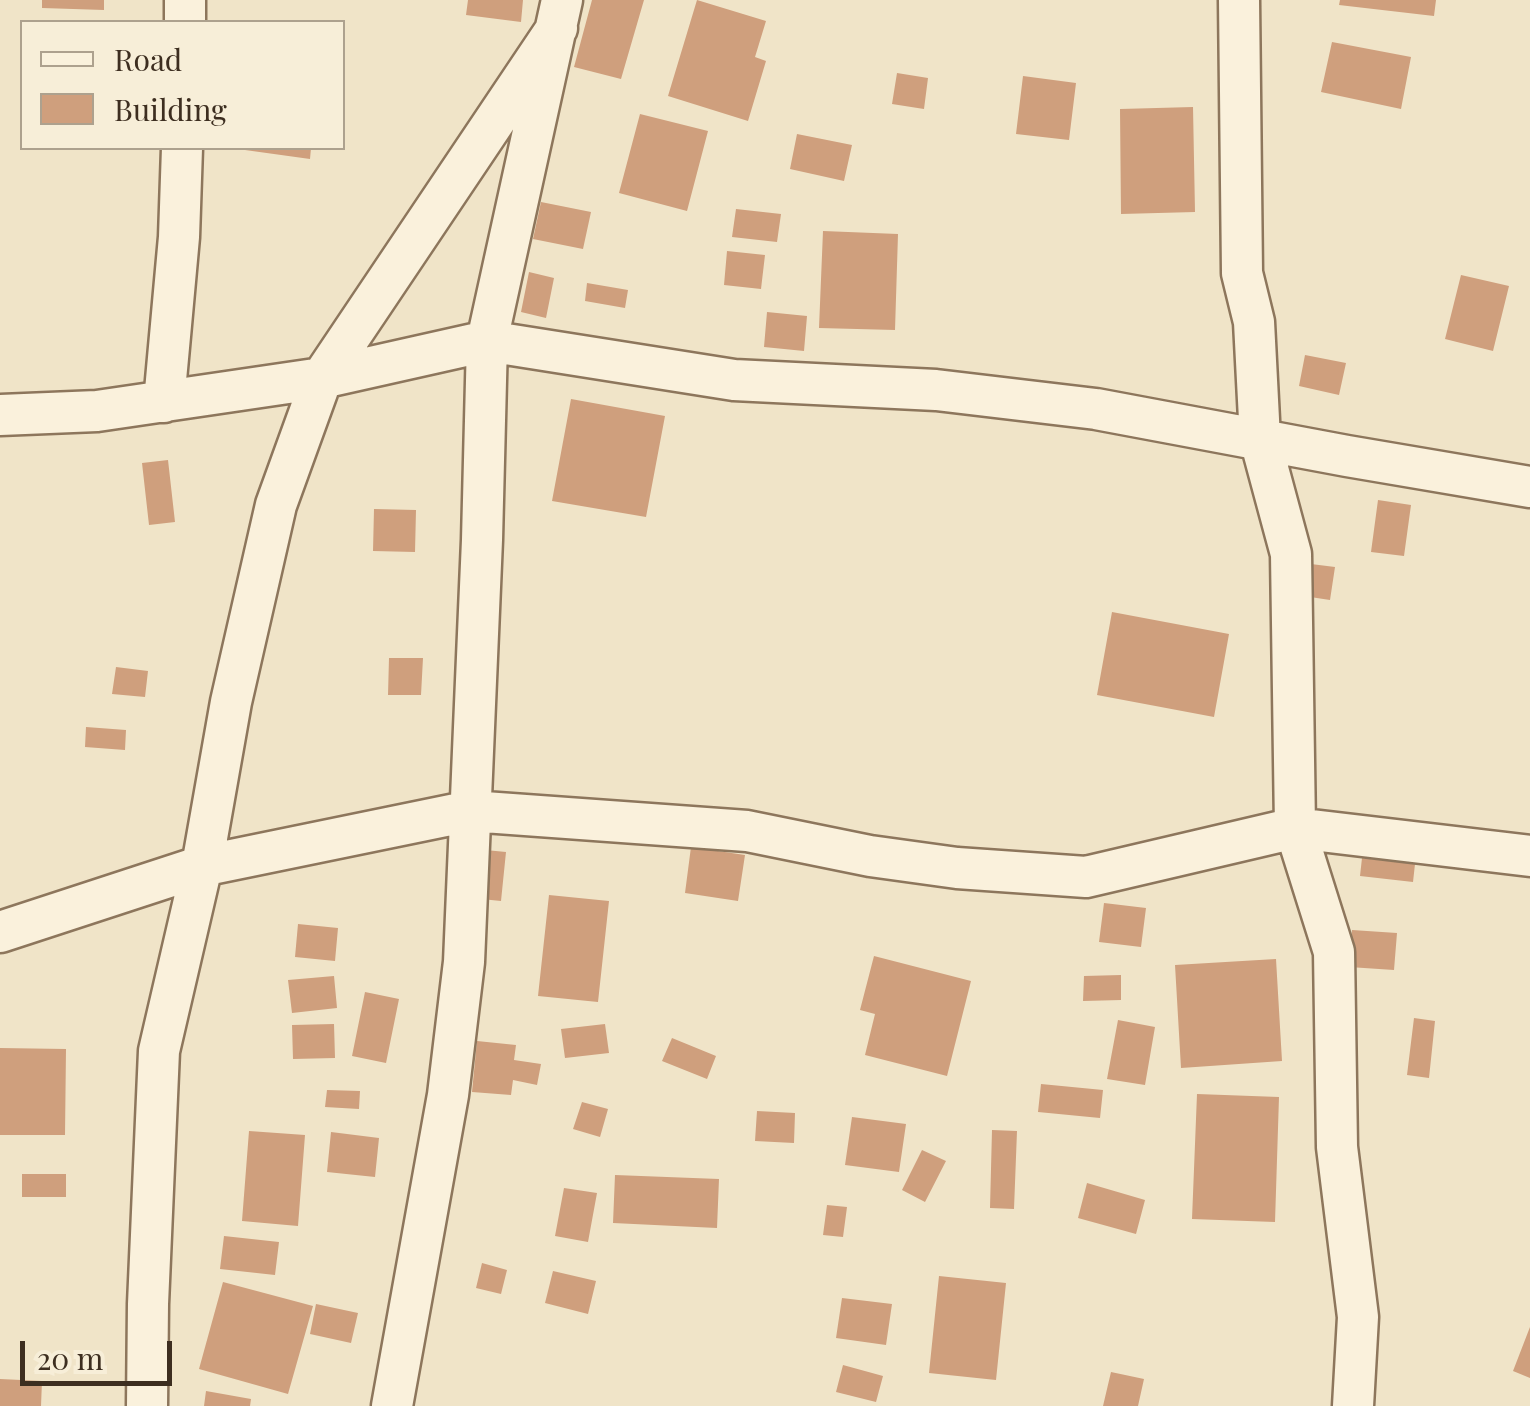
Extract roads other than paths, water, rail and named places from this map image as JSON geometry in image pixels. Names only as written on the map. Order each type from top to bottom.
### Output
[{"type":"street","points":[[1240,0],[1242,273],[1254,322],[1260,440],[1292,554],[1295,828],[1334,952],[1337,1147],[1358,1317],[1353,1406]]},
{"type":"street","points":[[392,1406],[448,1094],[464,962],[482,540],[486,341],[559,14]]},
{"type":"street","points":[[147,1406],[160,1051],[202,866],[231,702],[276,505],[322,378],[559,14]]},
{"type":"street","points":[[164,402],[179,238],[182,150]]},
{"type":"street","points":[[0,415],[98,411],[322,378],[486,341],[734,380],[936,390],[1096,409],[1530,487]]},
{"type":"street","points":[[0,932],[202,866],[470,811],[747,831],[905,861],[1086,878],[1295,828],[1530,856]]}]
